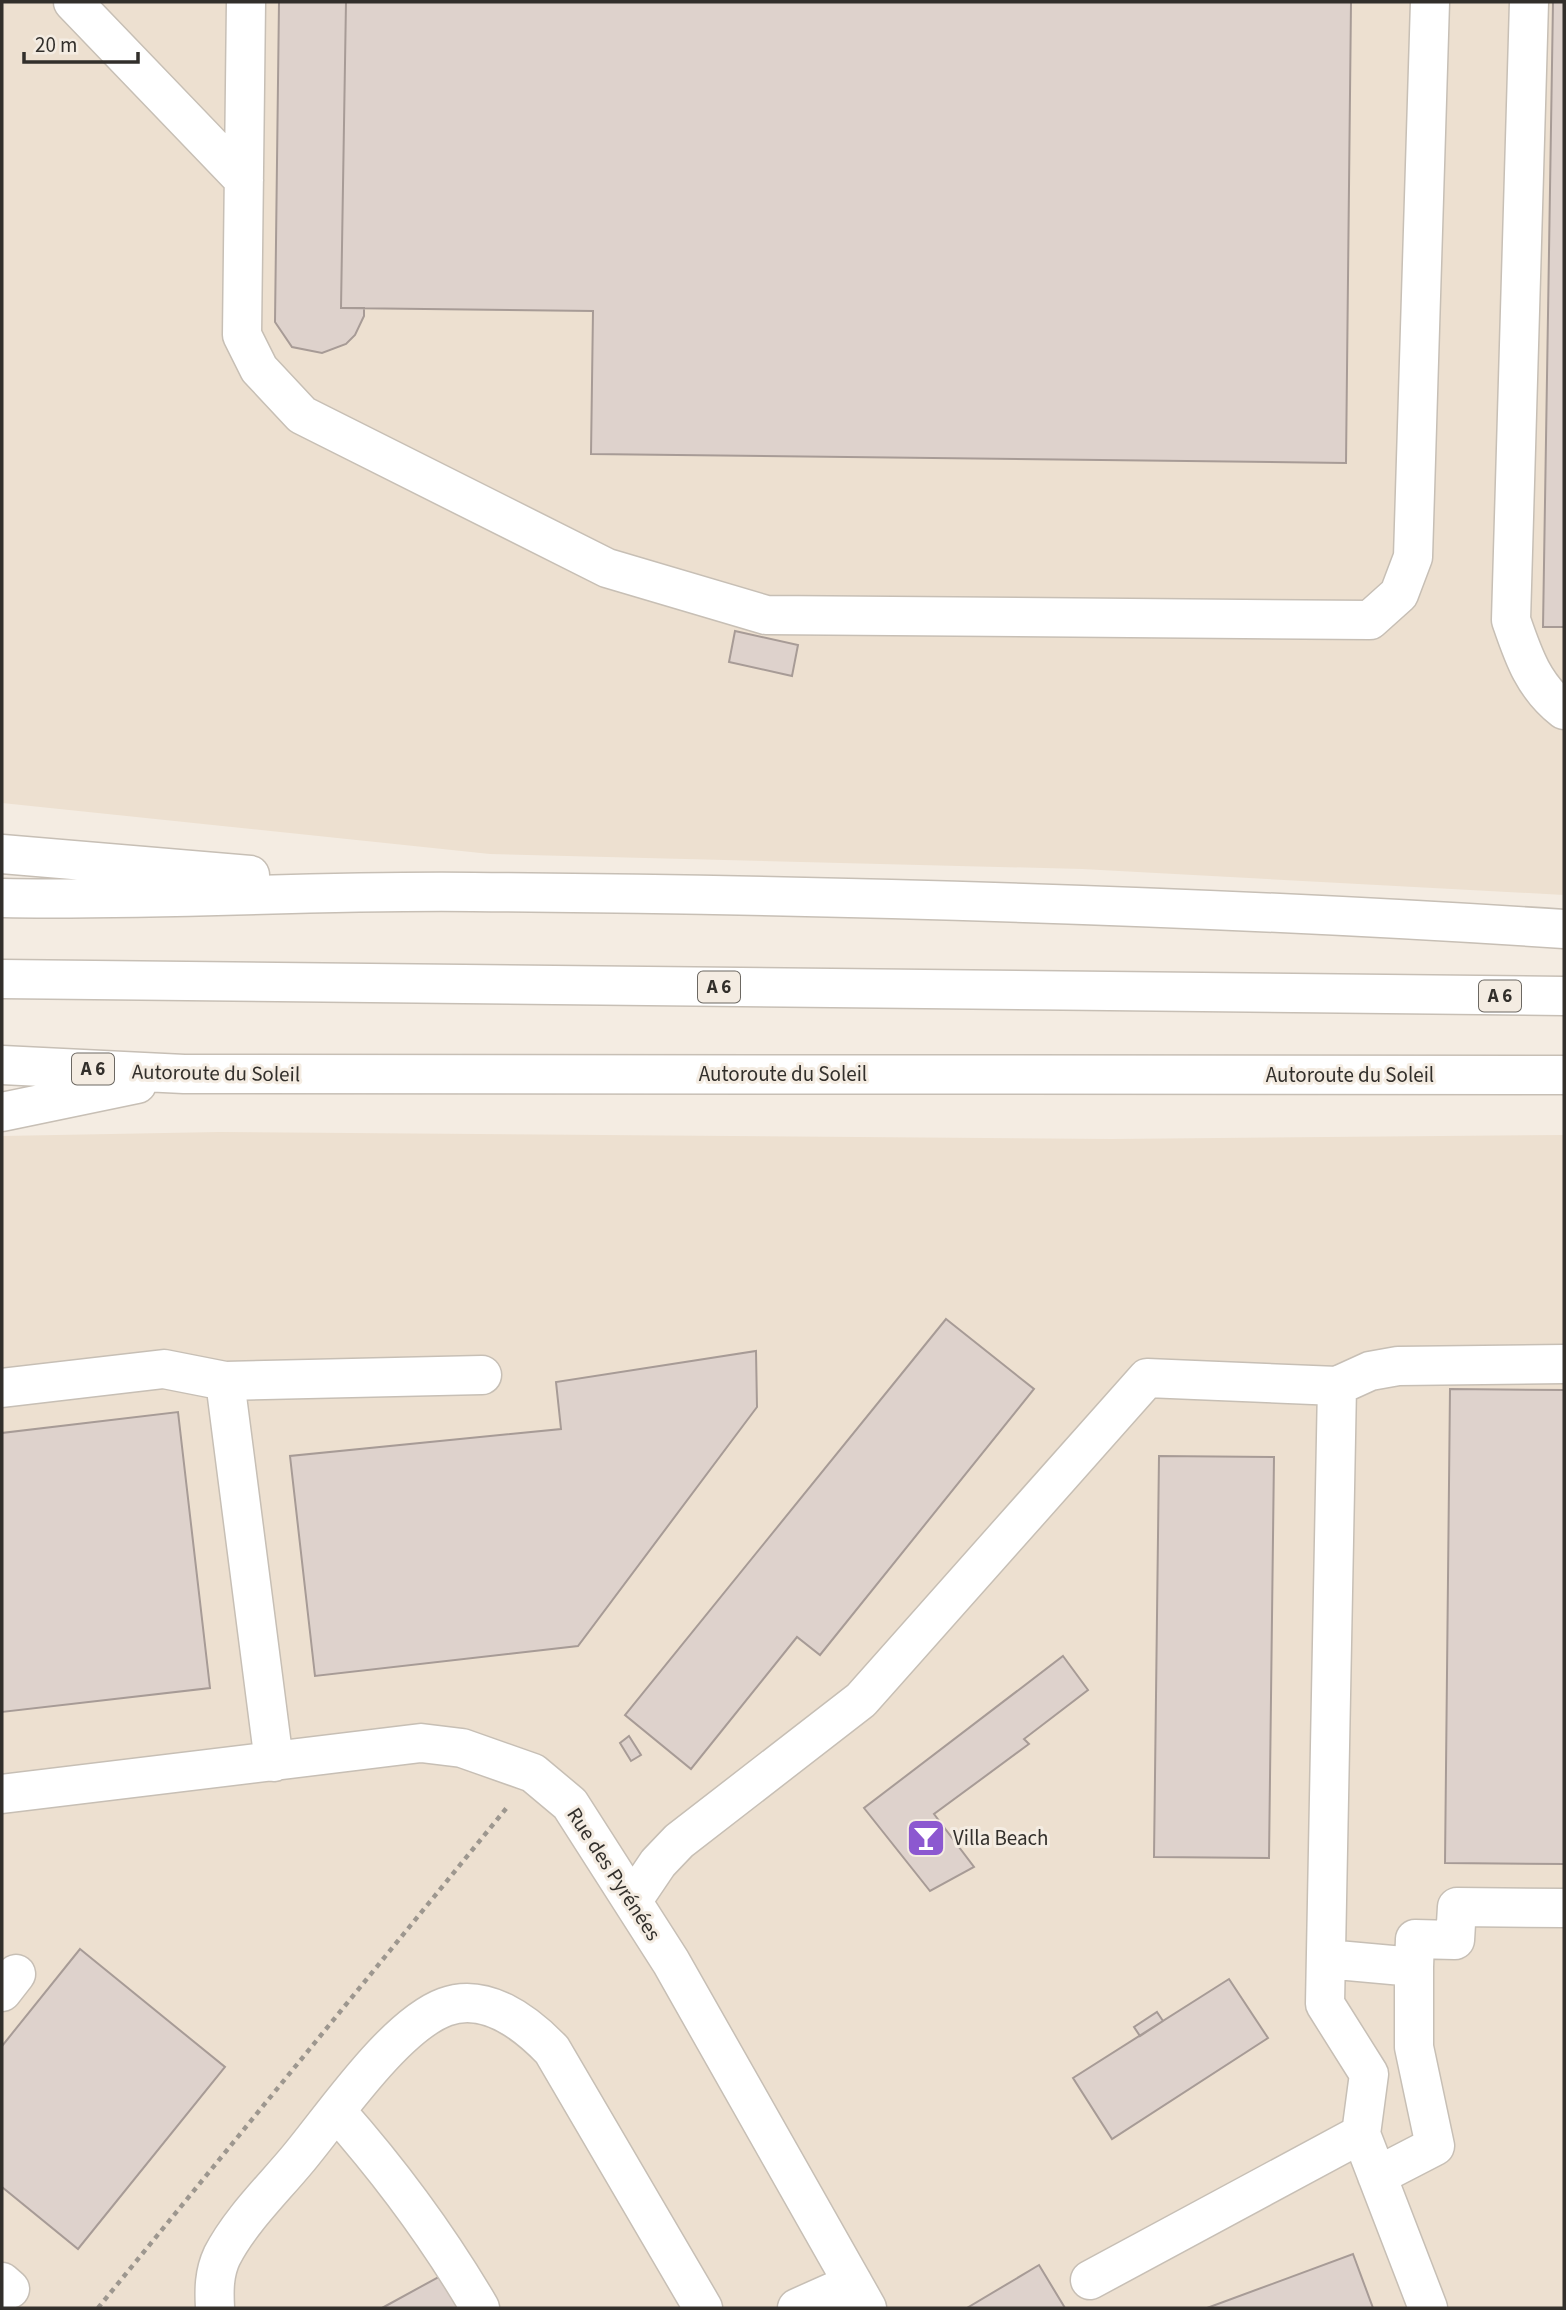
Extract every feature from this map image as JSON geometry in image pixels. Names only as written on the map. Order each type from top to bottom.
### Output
[{"type":"main road","points":[[73,2],[244,180]]},
{"type":"main road","points":[[219,2],[246,15],[242,335],[259,369],[302,415],[607,568],[766,615],[1370,620],[1399,594],[1413,557],[1430,2]]},
{"type":"main road","points":[[1529,2],[1511,620],[1528,670],[1552,701],[1564,710]]},
{"type":"main road","points":[[2,854],[469,892]]},
{"type":"main road","points":[[2,898],[128,900],[469,892],[1100,904],[1564,929]]},
{"type":"main road","name":"A 6","points":[[2,979],[1564,996]]},
{"type":"main road","name":"Autoroute du Soleil","points":[[2,1065],[184,1074],[1564,1075]]},
{"type":"main road","points":[[2,1112],[184,1074]]},
{"type":"main road","points":[[633,1900],[658,1863],[678,1841],[862,1700],[1147,1378],[1337,1386],[1370,1371],[1398,1366],[1564,1364]]},
{"type":"main road","points":[[2,1388],[164,1369],[225,1381],[482,1375]]},
{"type":"main road","points":[[225,1381],[274,1762]]},
{"type":"main road","points":[[1337,1386],[1325,2004],[1369,2074],[1361,2134],[1428,2308]]},
{"type":"main road","name":"Rue des Pyrénées","points":[[2,1794],[421,1743],[462,1748],[533,1773],[570,1804],[633,1900],[671,1962],[860,2296]]},
{"type":"main road","points":[[1377,2176],[1435,2147],[1414,2048],[1415,1939],[1455,1940],[1457,1908],[1564,1908]]},
{"type":"main road","points":[[1326,1959],[1413,1967]]},
{"type":"main road","points":[[215,2308],[213,2287],[221,2258],[243,2225],[392,2046],[422,2021],[445,2007],[478,2003],[510,2015],[532,2029],[552,2050],[703,2308]]},
{"type":"main road","points":[[337,2112],[442,2244],[480,2308]]},
{"type":"main road","points":[[1090,2280],[1361,2134]]},
{"type":"main road","points":[[797,2308],[860,2296]]},
{"type":"path","points":[[98,2308],[533,1773]]},
{"type":"shaded area","points":[[2,2],[1564,2],[1564,895],[1082,869],[490,854],[2,803]]},
{"type":"shaded area","points":[[219,1132],[1111,1139],[1564,1135],[1564,2308],[2,2308],[2,1136]]},
{"type":"building","points":[[279,2],[346,2],[341,308],[364,308],[364,316],[355,335],[346,344],[322,353],[292,347],[275,322]]},
{"type":"building","points":[[346,2],[1351,2],[1346,463],[591,454],[593,311],[341,308]]},
{"type":"building","points":[[1553,2],[1564,2],[1564,627],[1543,627]]},
{"type":"building","points":[[735,631],[798,645],[792,676],[729,662]]},
{"type":"building","points":[[946,1319],[1034,1389],[820,1655],[797,1637],[691,1769],[625,1715]]},
{"type":"building","points":[[756,1351],[757,1407],[578,1646],[315,1676],[290,1456],[561,1429],[556,1382]]},
{"type":"building","points":[[1450,1389],[1564,1390],[1564,1864],[1445,1863]]},
{"type":"building","points":[[178,1412],[210,1688],[2,1712],[2,1433]]},
{"type":"building","points":[[1159,1456],[1274,1457],[1269,1858],[1154,1857]]},
{"type":"building","points":[[1063,1656],[1088,1690],[1024,1739],[1029,1744],[934,1814],[974,1867],[930,1891],[864,1808]]},
{"type":"building","points":[[629,1736],[641,1755],[631,1761],[620,1743]]},
{"type":"building","points":[[80,1949],[225,2067],[78,2249],[2,2187],[2,2046]]},
{"type":"building","points":[[1229,1979],[1268,2038],[1112,2139],[1073,2078]]},
{"type":"building","points":[[1157,2012],[1163,2021],[1140,2036],[1134,2027]]},
{"type":"building","points":[[1353,2254],[1373,2308],[1207,2308]]},
{"type":"building","points":[[1039,2265],[1065,2308],[967,2308]]},
{"type":"building","points":[[444,2274],[463,2308],[382,2308]]},
{"type":"place","name":"Villa Beach","points":[[926,1838]]}]
